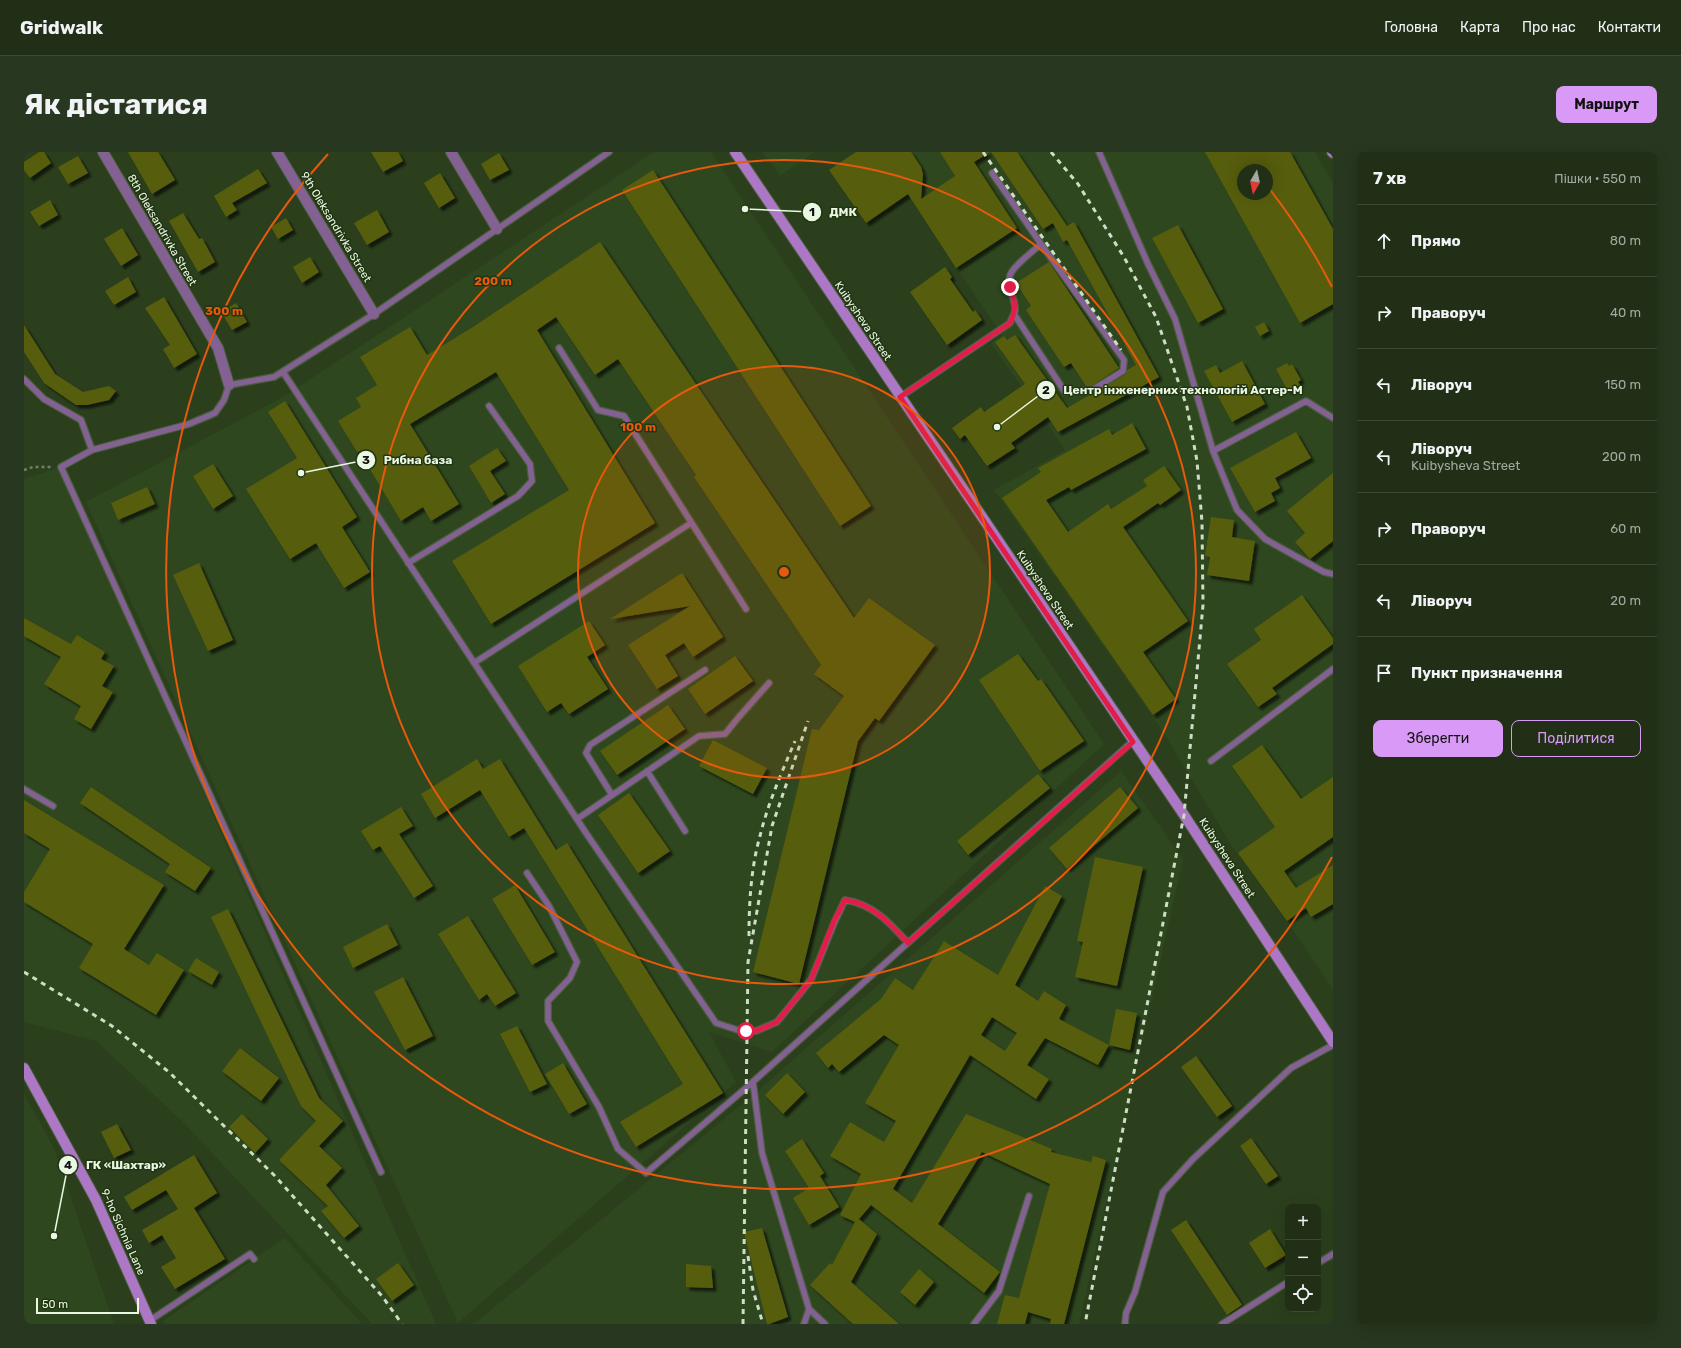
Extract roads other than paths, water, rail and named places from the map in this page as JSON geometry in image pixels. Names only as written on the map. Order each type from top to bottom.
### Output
[{"type":"main road","name":"Kuibysheva Street","points":[[734,152],[1133,742],[1184,815],[1333,1044]]},
{"type":"main road","name":"9-ho Sichnia Lane","points":[[24,1068],[96,1200],[150,1322]]},
{"type":"street","name":"8th Oleksandrivka Street","points":[[103,152],[218,348],[229,385]]},
{"type":"street","name":"9th Oleksandrivka Street","points":[[277,152],[374,314]]},
{"type":"street","points":[[451,152],[497,229]]},
{"type":"lane","points":[[381,1172],[61,467],[92,450],[189,424],[215,413],[224,400],[229,385],[274,377],[283,372],[374,314],[609,152]]},
{"type":"lane","points":[[1098,152],[1148,264],[1175,319],[1213,451],[1237,510],[1265,539],[1324,572],[1333,574]]},
{"type":"lane","points":[[992,173],[1124,360],[1123,372],[1092,390],[1065,392],[1014,314]]},
{"type":"lane","points":[[900,397],[1010,323],[1014,314],[1014,297],[1009,279],[1013,270],[1041,244]]},
{"type":"lane","points":[[560,348],[598,410],[624,416],[746,609]]},
{"type":"lane","points":[[283,372],[577,819],[716,1023],[741,1031],[756,1031],[777,1022],[811,980],[834,921],[845,900],[860,902],[889,921],[908,943]]},
{"type":"lane","points":[[24,379],[44,399],[81,420],[92,450]]},
{"type":"lane","points":[[1213,451],[1306,401],[1333,418]]},
{"type":"lane","points":[[408,563],[518,496],[532,481],[530,464],[488,406]]},
{"type":"lane","points":[[474,663],[691,524]]},
{"type":"lane","points":[[1211,761],[1333,669]]},
{"type":"lane","points":[[612,795],[586,753],[590,745],[705,670]]},
{"type":"lane","points":[[577,819],[699,736],[725,734],[769,683]]},
{"type":"lane","points":[[526,873],[549,906],[577,962],[570,978],[548,1001],[548,1022],[599,1107],[618,1149],[646,1173],[754,1082],[1133,742]]},
{"type":"lane","points":[[647,771],[685,830]]},
{"type":"lane","points":[[24,789],[53,806]]},
{"type":"lane","points":[[1125,1324],[1126,1313],[1135,1292],[1163,1192],[1193,1159],[1291,1068],[1333,1044]]},
{"type":"lane","points":[[754,1082],[762,1153],[809,1309],[825,1324]]},
{"type":"lane","points":[[974,1324],[999,1291],[1029,1196]]},
{"type":"lane","points":[[150,1322],[250,1254],[254,1259]]},
{"type":"lane","points":[[1321,1261],[1333,1254]]},
{"type":"lane","points":[[1222,1324],[1285,1284]]},
{"type":"lane","points":[[804,1324],[809,1309]]},
{"type":"railway","points":[[983,152],[1121,350]]},
{"type":"railway","points":[[1051,152],[1078,184],[1124,257],[1156,317],[1187,407],[1197,461],[1202,522],[1203,605],[1184,815],[1085,1324]]},
{"type":"railway","points":[[743,1324],[748,962],[772,826],[808,721]]},
{"type":"railway","points":[[749,936],[749,911],[754,860],[771,800],[795,741]]},
{"type":"railway","points":[[24,972],[112,1026],[170,1073],[275,1176],[382,1296],[402,1324]]},
{"type":"railway","points":[[748,1256],[753,1290],[763,1324]]},
{"type":"place","name":"ДМК","points":[[745,209]]},
{"type":"place","name":"Центр інженерних технологій Астер-М","points":[[997,427]]},
{"type":"place","name":"Рибна база","points":[[301,473]]},
{"type":"place","name":"ГК «Шахтар»","points":[[54,1236]]}]
